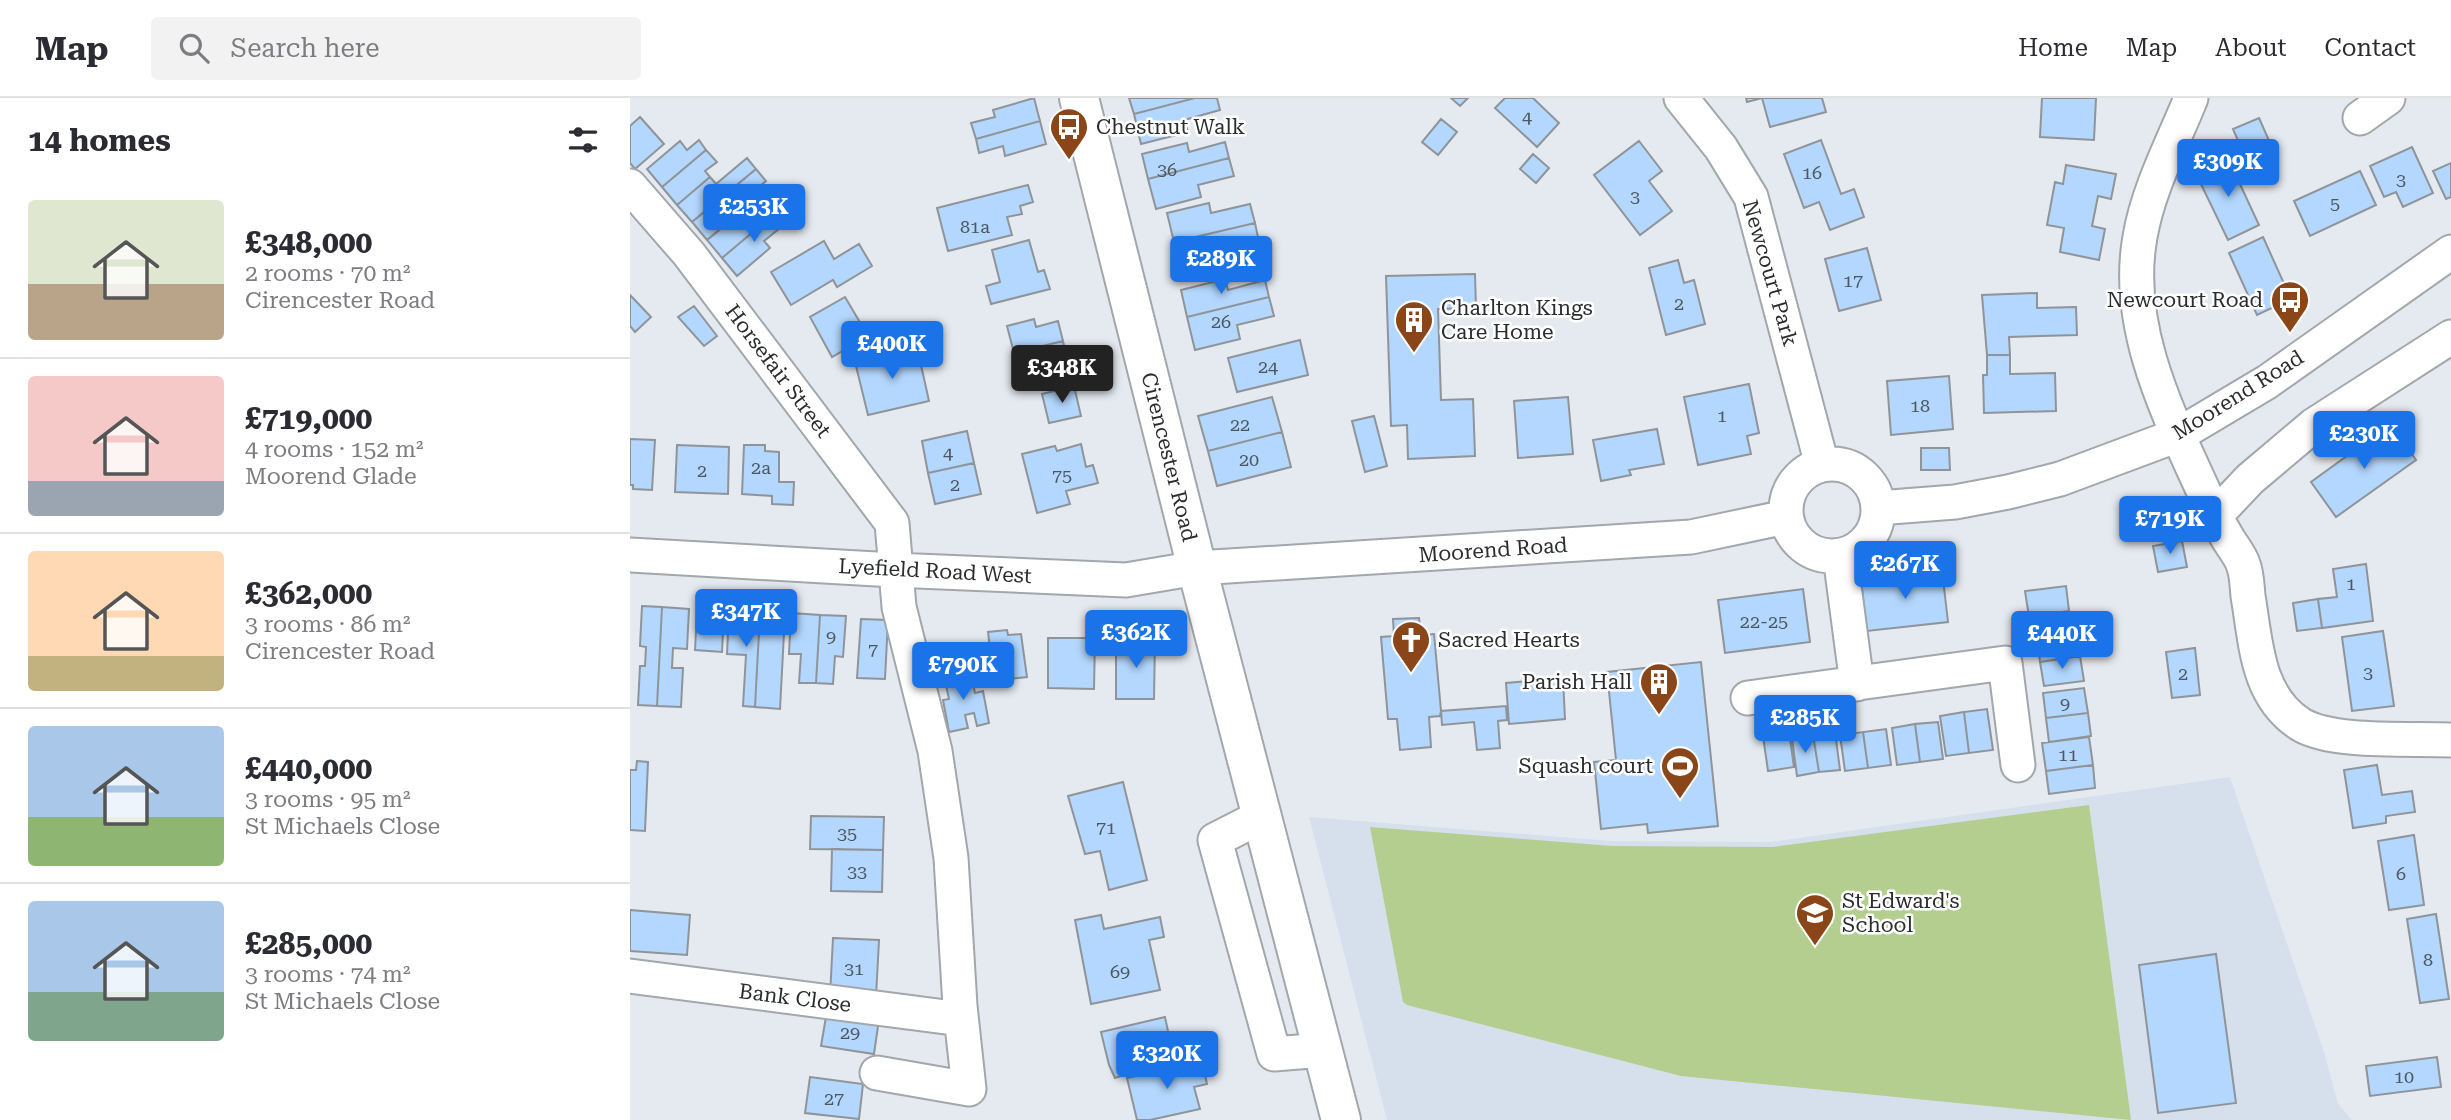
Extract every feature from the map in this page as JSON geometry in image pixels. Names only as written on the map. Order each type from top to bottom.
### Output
[{"type":"main road","name":"Cirencester Road","points":[[1079,98],[1197,568],[1341,1120]]},
{"type":"street","name":"Newcourt Park","points":[[1681,98],[1721,148],[1751,197],[1822,465]]},
{"type":"street","points":[[2191,98],[2146,213],[2136,263],[2136,292],[2141,328],[2160,392],[2215,516],[2244,565],[2259,667],[2274,699],[2286,713],[2317,733],[2451,740]]},
{"type":"street","points":[[2360,118],[2388,98]]},
{"type":"street","name":"Horsefair Street","points":[[630,186],[698,265],[892,523],[899,607],[935,751],[951,858],[961,1019],[969,1089],[877,1073]]},
{"type":"street","name":"Moorend Road","points":[[1878,508],[1955,502],[2008,492],[2060,479],[2178,435],[2267,382],[2451,252]]},
{"type":"street","points":[[2215,516],[2250,479],[2314,425],[2451,337]]},
{"type":"street","points":[[1835,464],[1860,473],[1875,494],[1878,508],[1872,534],[1864,544],[1840,556],[1816,554],[1805,548],[1796,540],[1786,517],[1790,490],[1809,470],[1822,465],[1835,464]]},
{"type":"street","name":"Moorend Road","points":[[1197,568],[1691,537],[1786,517]]},
{"type":"street","name":"Lyefield Road West","points":[[630,555],[1126,580],[1197,568]]},
{"type":"street","points":[[1840,556],[1857,684]]},
{"type":"street","points":[[1748,698],[2005,663],[2018,765]]},
{"type":"street","points":[[1262,816],[1215,840],[1274,1055],[1323,1050]]},
{"type":"street","name":"Bank Close","points":[[630,976],[961,1019]]},
{"type":"shaded area","name":"St Edward's School","points":[[2230,777],[2324,1052],[2338,1104],[2352,1120],[1387,1120],[1309,817],[1611,841],[1771,842]]},
{"type":"green space","name":"St Edward's School","points":[[2089,805],[2131,1120],[1681,1076],[1407,1005],[1403,1002],[1370,827],[1612,846],[1773,847]]},
{"type":"building","points":[[1034,98],[1040,121],[976,139],[971,123],[995,117],[993,110]]},
{"type":"building","points":[[1129,98],[1195,98],[1134,114]]},
{"type":"building","points":[[1195,98],[1217,98],[1220,110],[1184,120],[1188,132],[1141,144],[1134,114]]},
{"type":"building","points":[[1451,98],[1468,98],[1460,106]]},
{"type":"building","points":[[1505,98],[1533,98],[1559,123],[1537,147],[1495,108]]},
{"type":"building","points":[[1746,98],[1762,98],[1747,102]]},
{"type":"building","points":[[1762,98],[1822,98],[1826,112],[1770,127]]},
{"type":"building","points":[[2042,98],[2096,98],[2094,140],[2040,137]]},
{"type":"building","points":[[640,117],[664,144],[635,169],[630,163],[630,126]]},
{"type":"building","points":[[2259,118],[2271,145],[2245,157],[2233,129]]},
{"type":"building","points":[[1441,119],[1457,132],[1438,155],[1422,142]]},
{"type":"building","points":[[1040,121],[1046,144],[1005,156],[1003,146],[979,153],[976,139]]},
{"type":"building","points":[[699,140],[706,150],[662,187],[647,169],[680,141],[687,150]]},
{"type":"building","points":[[1821,140],[1841,194],[1854,189],[1864,217],[1830,230],[1819,202],[1804,208],[1784,154]]},
{"type":"building","points":[[1639,141],[1662,171],[1649,181],[1672,211],[1640,235],[1594,175]]},
{"type":"building","points":[[1225,142],[1229,158],[1148,179],[1142,154],[1187,143],[1189,152]]},
{"type":"building","points":[[2412,147],[2433,193],[2403,207],[2396,192],[2384,197],[2370,166]]},
{"type":"building","points":[[706,150],[717,162],[705,171],[710,177],[677,205],[662,187]]},
{"type":"building","points":[[1533,154],[1549,168],[1536,183],[1520,169]]},
{"type":"building","points":[[747,158],[756,169],[692,222],[677,205],[710,177],[716,184]]},
{"type":"building","points":[[1229,158],[1234,176],[1198,185],[1201,197],[1156,209],[1148,179]]},
{"type":"building","points":[[2232,159],[2242,180],[2239,182],[2259,225],[2228,240],[2197,176]]},
{"type":"building","points":[[2451,163],[2451,197],[2446,199],[2433,171]]},
{"type":"building","points":[[2066,165],[2116,174],[2111,199],[2098,196],[2092,226],[2105,229],[2099,260],[2060,252],[2064,228],[2047,225],[2055,182],[2063,184]]},
{"type":"building","points":[[756,169],[766,181],[735,207],[740,213],[707,240],[692,222]]},
{"type":"building","points":[[2360,171],[2376,205],[2310,236],[2294,201]]},
{"type":"building","points":[[1028,185],[1033,202],[1020,206],[1022,214],[1007,217],[1012,235],[948,251],[937,208]]},
{"type":"building","points":[[770,199],[779,210],[722,258],[707,240],[740,213],[746,220]]},
{"type":"building","points":[[1209,203],[1211,213],[1250,204],[1255,223],[1174,242],[1167,213]]},
{"type":"building","points":[[779,210],[789,221],[764,241],[770,248],[737,276],[722,258]]},
{"type":"building","points":[[1255,223],[1259,242],[1221,251],[1224,264],[1181,273],[1174,242]]},
{"type":"building","points":[[2263,237],[2291,299],[2257,315],[2229,253]]},
{"type":"building","points":[[1029,240],[1038,272],[1044,270],[1050,289],[991,304],[986,286],[1000,282],[992,250]]},
{"type":"building","points":[[824,241],[834,259],[859,244],[872,266],[837,287],[833,280],[791,305],[771,272]]},
{"type":"building","points":[[1867,248],[1881,300],[1839,311],[1825,259]]},
{"type":"building","points":[[1678,260],[1684,283],[1694,280],[1705,324],[1666,335],[1649,268]]},
{"type":"building","name":"Charlton Kings Care Home","points":[[1475,274],[1476,308],[1438,309],[1441,400],[1473,399],[1475,456],[1408,459],[1407,425],[1391,426],[1386,276]]},
{"type":"building","points":[[1225,279],[1228,290],[1265,280],[1269,297],[1187,317],[1181,290]]},
{"type":"building","points":[[2037,293],[2037,308],[2076,307],[2077,335],[2009,337],[2010,355],[1987,355],[1982,295]]},
{"type":"building","points":[[630,295],[651,317],[635,332],[630,326]]},
{"type":"building","points":[[845,297],[868,336],[832,357],[810,317]]},
{"type":"building","points":[[1269,297],[1274,316],[1237,325],[1240,339],[1195,350],[1187,317]]},
{"type":"building","points":[[694,306],[717,336],[704,346],[678,317]]},
{"type":"building","points":[[1034,319],[1036,327],[1058,321],[1063,341],[1014,353],[1007,326]]},
{"type":"building","points":[[1300,340],[1308,375],[1237,392],[1228,358]]},
{"type":"building","points":[[1063,341],[1067,360],[1045,365],[1048,373],[1021,380],[1014,353]]},
{"type":"building","points":[[917,347],[929,401],[868,415],[855,362]]},
{"type":"building","points":[[1987,355],[2010,355],[2010,374],[2055,373],[2056,411],[1984,413],[1983,375],[1987,375]]},
{"type":"building","points":[[1949,376],[1953,429],[1891,435],[1887,381]]},
{"type":"building","points":[[1749,384],[1759,433],[1747,436],[1751,454],[1698,465],[1684,397]]},
{"type":"building","points":[[1074,386],[1081,416],[1049,423],[1042,394]]},
{"type":"building","points":[[1272,397],[1282,432],[1208,451],[1198,416]]},
{"type":"building","points":[[1568,397],[1573,454],[1518,458],[1514,401]]},
{"type":"building","points":[[1374,416],[1387,466],[1365,472],[1352,421]]},
{"type":"building","points":[[2391,424],[2416,460],[2336,517],[2311,482]]},
{"type":"building","points":[[1657,429],[1664,464],[1629,470],[1631,475],[1601,481],[1593,440]]},
{"type":"building","points":[[967,431],[974,463],[928,473],[922,441]]},
{"type":"building","points":[[1282,432],[1291,467],[1217,486],[1208,451]]},
{"type":"building","points":[[630,439],[655,440],[652,490],[633,489],[633,485],[630,485]]},
{"type":"building","points":[[1081,444],[1086,467],[1093,465],[1098,483],[1066,491],[1070,504],[1037,513],[1022,454],[1055,446],[1057,451]]},
{"type":"building","points":[[677,445],[729,447],[728,494],[675,492]]},
{"type":"building","points":[[744,445],[765,445],[765,451],[779,452],[779,482],[794,482],[793,505],[772,504],[772,496],[742,494]]},
{"type":"building","points":[[1921,448],[1949,448],[1950,470],[1921,470]]},
{"type":"building","points":[[974,463],[981,494],[935,504],[928,473]]},
{"type":"building","points":[[2182,541],[2187,567],[2158,572],[2153,546]]},
{"type":"building","points":[[2366,564],[2373,621],[2322,628],[2318,599],[2337,597],[2333,569]]},
{"type":"building","points":[[1942,570],[1948,622],[1867,631],[1861,580]]},
{"type":"building","points":[[2066,586],[2069,611],[2029,617],[2025,591]]},
{"type":"building","points":[[1803,589],[1810,642],[1725,653],[1718,600]]},
{"type":"building","points":[[2318,599],[2322,628],[2297,631],[2293,603]]},
{"type":"building","points":[[642,606],[662,607],[657,706],[638,705],[640,666],[645,666],[646,647],[640,646]]},
{"type":"building","points":[[662,607],[689,609],[687,649],[673,648],[672,668],[683,668],[681,707],[657,706]]},
{"type":"building","points":[[697,611],[724,613],[722,652],[695,650]]},
{"type":"building","points":[[2069,611],[2073,634],[2032,640],[2029,617]]},
{"type":"building","points":[[729,612],[760,613],[755,707],[743,706],[746,655],[727,654]]},
{"type":"building","points":[[760,613],[785,614],[780,709],[755,707]]},
{"type":"building","points":[[791,613],[820,615],[816,683],[799,683],[801,654],[789,654]]},
{"type":"building","points":[[820,615],[846,616],[843,657],[835,656],[833,684],[816,683]]},
{"type":"building","name":"Sacred Hearts","points":[[1419,618],[1421,635],[1434,634],[1441,711],[1440,716],[1429,717],[1431,747],[1400,750],[1397,719],[1388,719],[1381,637],[1394,636],[1393,619]]},
{"type":"building","points":[[861,619],[888,620],[885,679],[857,678]]},
{"type":"building","points":[[1007,630],[1008,635],[1021,634],[1027,677],[999,680],[997,665],[992,666],[988,632]]},
{"type":"building","points":[[2383,631],[2394,706],[2352,711],[2342,637]]},
{"type":"building","points":[[2077,633],[2080,656],[2040,662],[2037,639]]},
{"type":"building","points":[[1048,638],[1095,638],[1094,689],[1048,688]]},
{"type":"building","points":[[1132,639],[1155,639],[1154,699],[1116,699],[1116,646],[1132,646]]},
{"type":"building","points":[[2195,648],[2200,695],[2172,698],[2166,652]]},
{"type":"building","points":[[2080,656],[2084,681],[2044,686],[2040,662]]},
{"type":"building","name":"Parish Hall","points":[[1701,662],[1718,826],[1648,833],[1647,824],[1601,829],[1594,762],[1616,760],[1607,672]]},
{"type":"building","points":[[970,670],[975,693],[983,691],[989,723],[977,726],[974,713],[965,715],[968,728],[949,732],[943,700],[949,699],[944,676]]},
{"type":"building","points":[[1563,678],[1565,719],[1509,724],[1506,683]]},
{"type":"building","points":[[2084,688],[2088,713],[2046,718],[2043,693]]},
{"type":"building","points":[[1506,706],[1507,720],[1498,721],[1500,748],[1477,750],[1474,722],[1442,725],[1441,711]]},
{"type":"building","points":[[1987,709],[1993,750],[1969,753],[1964,712]]},
{"type":"building","points":[[1964,712],[1969,753],[1946,756],[1940,716]]},
{"type":"building","points":[[2088,713],[2091,736],[2049,742],[2046,718]]},
{"type":"building","points":[[1938,722],[1943,759],[1920,762],[1915,724]]},
{"type":"building","points":[[1915,724],[1920,762],[1897,765],[1892,728]]},
{"type":"building","points":[[1886,729],[1891,765],[1868,768],[1863,732]]},
{"type":"building","points":[[1789,732],[1794,767],[1768,771],[1763,736]]},
{"type":"building","points":[[1835,732],[1840,770],[1819,772],[1813,735]]},
{"type":"building","points":[[1863,732],[1868,768],[1845,771],[1840,735]]},
{"type":"building","points":[[1813,735],[1819,772],[1797,776],[1792,738]]},
{"type":"building","points":[[2089,737],[2093,765],[2046,771],[2042,743]]},
{"type":"building","points":[[637,761],[648,762],[645,831],[630,830],[630,770],[636,770]]},
{"type":"building","points":[[2093,765],[2095,788],[2049,794],[2046,771]]},
{"type":"building","points":[[2377,765],[2382,795],[2412,791],[2415,812],[2386,816],[2386,823],[2353,828],[2344,770]]},
{"type":"building","points":[[1123,782],[1147,880],[1109,890],[1100,851],[1085,854],[1068,796]]},
{"type":"building","points":[[811,816],[884,817],[883,850],[810,849]]},
{"type":"building","points":[[2414,835],[2424,905],[2389,910],[2378,841]]},
{"type":"building","points":[[832,849],[883,850],[882,892],[831,891]]},
{"type":"building","points":[[630,910],[690,915],[687,955],[630,951]]},
{"type":"building","points":[[2436,914],[2449,999],[2420,1003],[2407,919]]},
{"type":"building","points":[[1101,915],[1104,929],[1160,917],[1164,937],[1149,940],[1160,990],[1091,1004],[1075,920]]},
{"type":"building","points":[[833,938],[879,940],[876,997],[830,996]]},
{"type":"building","points":[[2216,954],[2236,1103],[2158,1113],[2139,965]]},
{"type":"building","points":[[827,1011],[879,1019],[874,1054],[821,1046]]},
{"type":"building","points":[[1165,1017],[1169,1036],[1188,1032],[1193,1055],[1115,1078],[1101,1032]]},
{"type":"building","points":[[2437,1057],[2441,1087],[2370,1096],[2366,1066]]},
{"type":"building","points":[[1202,1061],[1207,1084],[1194,1087],[1200,1109],[1150,1120],[1137,1120],[1127,1078]]},
{"type":"building","points":[[810,1077],[863,1084],[859,1119],[805,1113]]},
{"type":"place","name":"Chestnut Walk","points":[[1069,161]]},
{"type":"place","name":"Newcourt Road","points":[[2290,334]]},
{"type":"place","name":"Charlton Kings Care Home","points":[[1414,354]]},
{"type":"place","name":"Sacred Hearts","points":[[1411,674]]},
{"type":"place","name":"Parish Hall","points":[[1659,716]]},
{"type":"place","name":"Squash court","points":[[1680,800]]},
{"type":"place","name":"St Edward's School","points":[[1815,947]]}]
